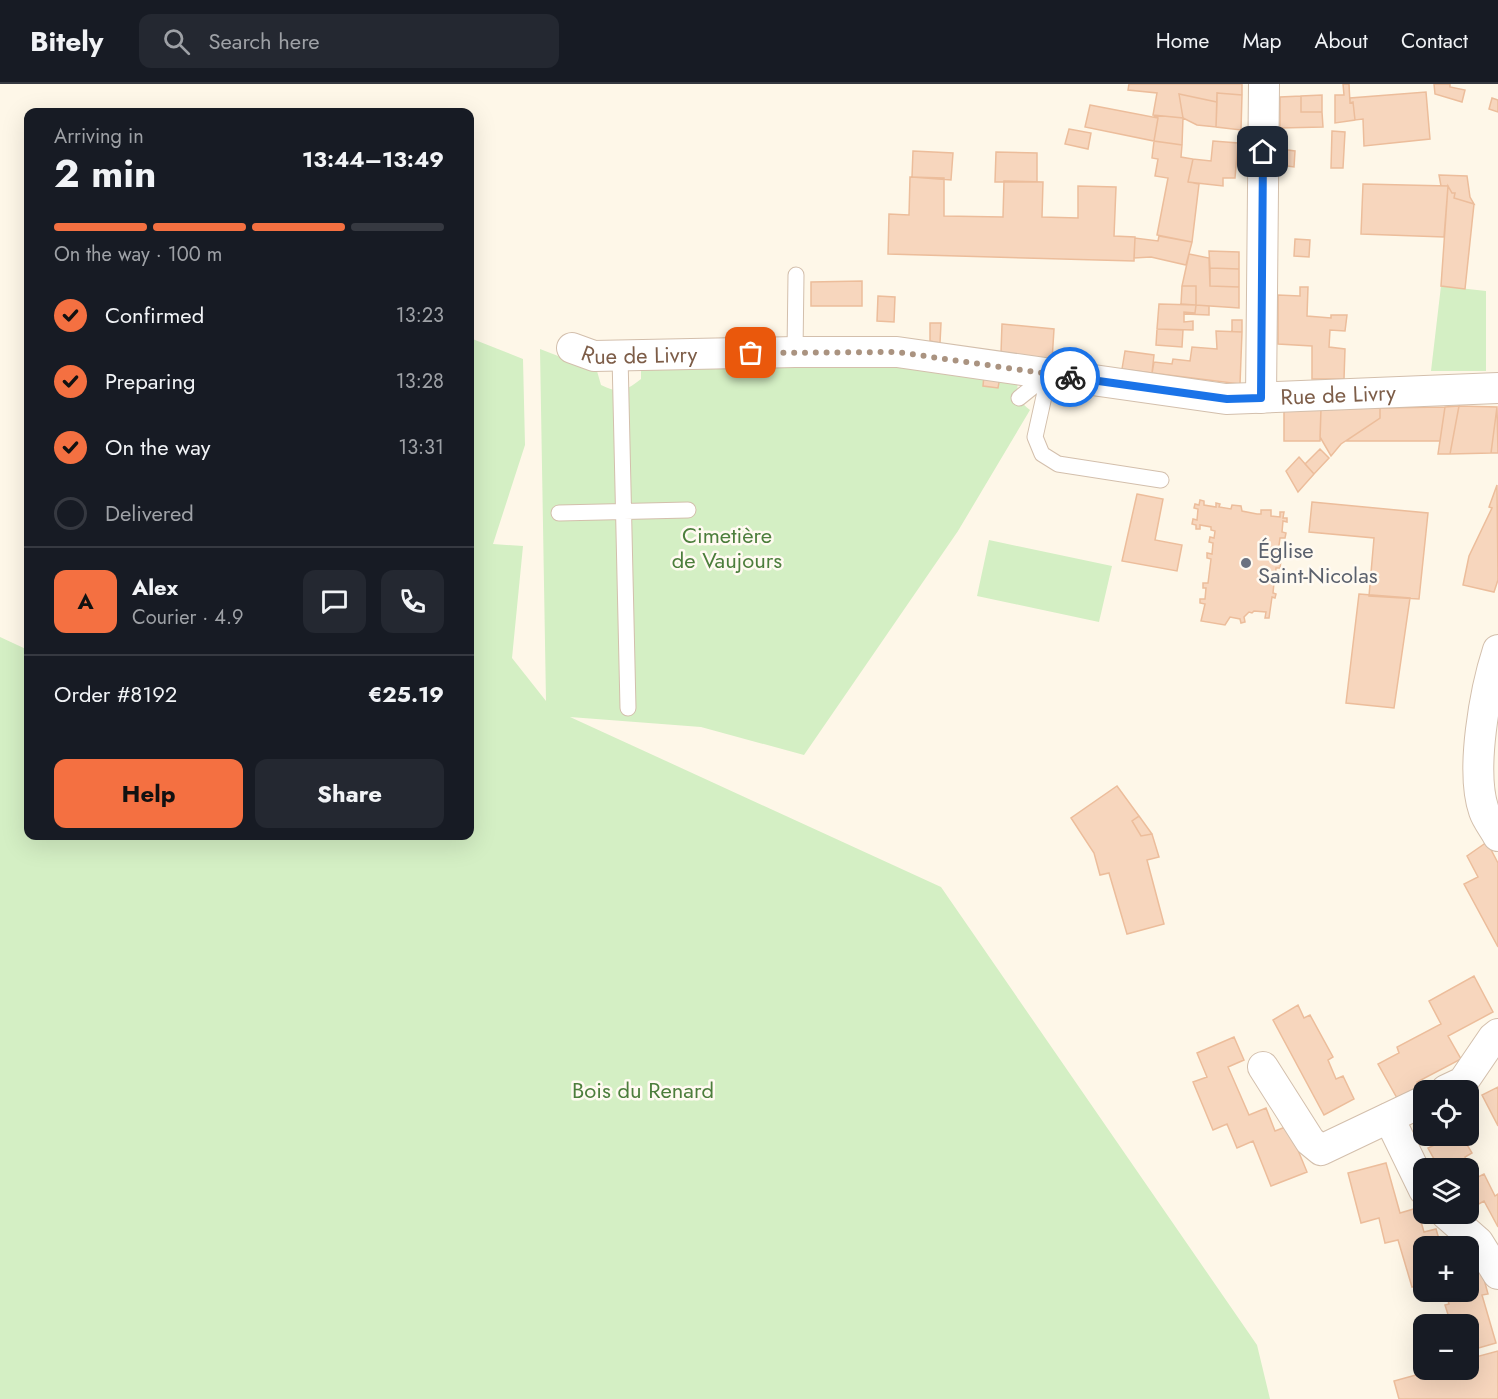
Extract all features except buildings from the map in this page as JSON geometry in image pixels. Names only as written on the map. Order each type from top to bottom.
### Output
[{"type":"street","points":[[1261,398],[1264,84]]},
{"type":"street","name":"Rue de Livry","points":[[572,348],[594,356],[897,352],[1227,399],[1498,388]]},
{"type":"street","points":[[1498,650],[1489,680],[1489,756],[1480,793],[1485,813],[1498,836]]},
{"type":"street","points":[[1464,1080],[1498,1034]]},
{"type":"street","points":[[1263,1066],[1310,1141],[1322,1150],[1413,1106]]},
{"type":"street","points":[[1389,1118],[1413,1167]]},
{"type":"street","points":[[1457,1224],[1478,1242],[1498,1275]]},
{"type":"lane","points":[[795,275],[795,352]]},
{"type":"lane","points":[[620,356],[628,708]]},
{"type":"lane","points":[[1019,398],[1049,374]]},
{"type":"lane","points":[[1049,374],[1035,437],[1042,454],[1059,464],[1161,480]]},
{"type":"lane","points":[[559,513],[688,510]]},
{"type":"green space","points":[[1441,286],[1486,291],[1486,371],[1431,371]]},
{"type":"green space","name":"Bois du Renard","points":[[474,340],[523,359],[525,445],[493,544],[523,546],[512,658],[546,701],[540,349],[597,371],[601,385],[613,390],[626,389],[641,379],[641,369],[873,363],[1018,379],[1019,397],[1030,410],[958,531],[804,755],[701,727],[570,717],[941,887],[1257,1345],[1270,1399],[0,1399],[0,637],[24,648],[24,840],[474,840]]},
{"type":"green space","points":[[989,540],[1112,566],[1099,622],[977,596]]},
{"type":"way so far","points":[[751,353],[897,352],[1070,377]]},
{"type":"place","name":"Église Saint-Nicolas","points":[[1246,563]]},
{"type":"route","points":[[1070,377],[1227,399],[1261,398],[1263,152]]},
{"type":"park label","name":"Cimetière de Vaujours","points":[[727,548]]}]
